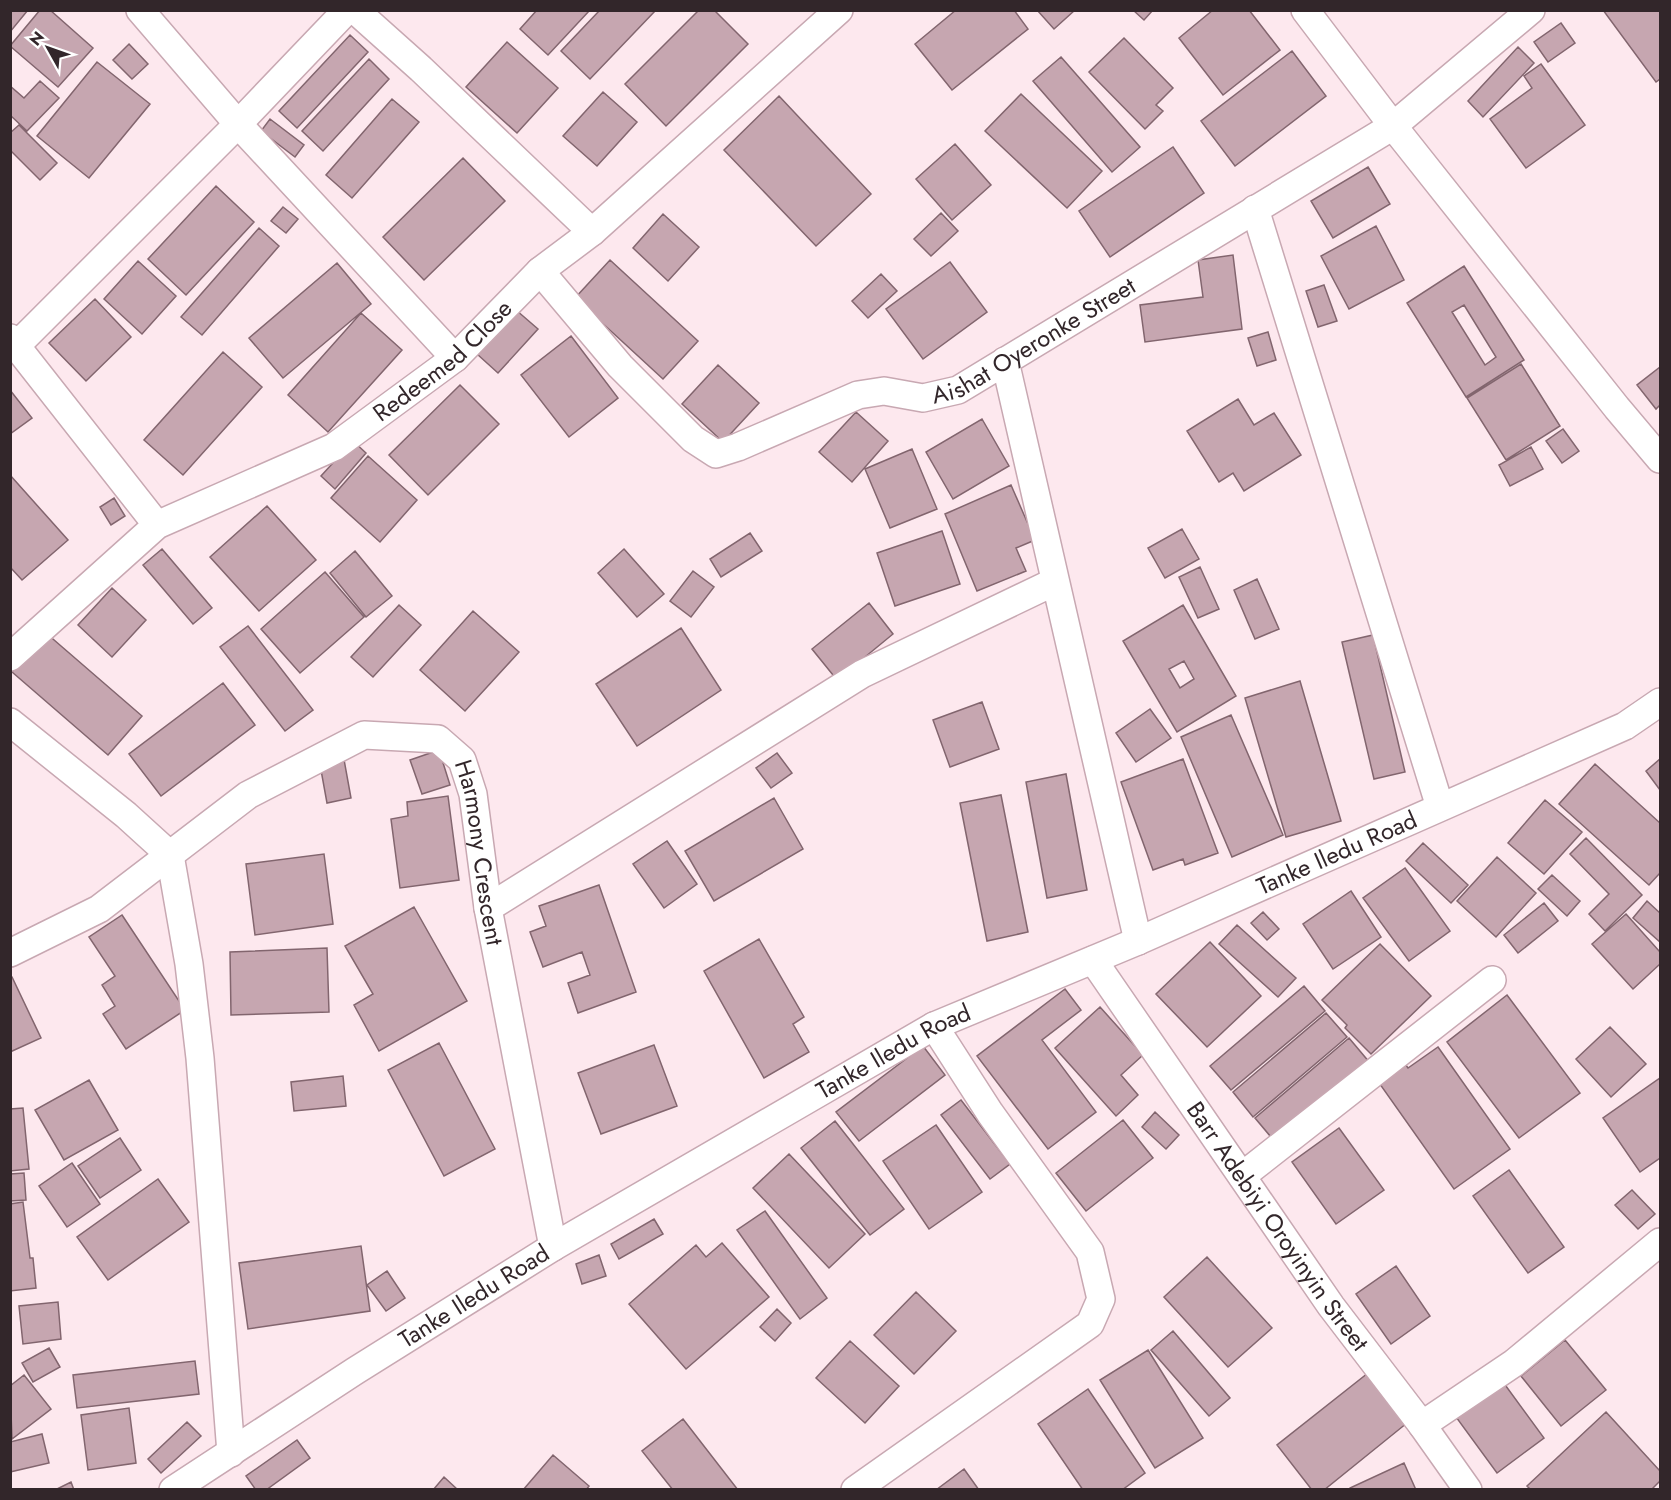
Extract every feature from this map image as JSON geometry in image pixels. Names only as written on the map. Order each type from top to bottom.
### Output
[{"type":"street","points":[[140,10],[238,124],[455,358]]},
{"type":"street","points":[[157,525],[14,342],[238,124],[347,10]]},
{"type":"street","points":[[356,10],[592,232]]},
{"type":"street","name":"Redeemed Close","points":[[10,657],[157,525],[334,447],[455,358],[540,271],[592,232],[839,10]]},
{"type":"street","points":[[1305,10],[1393,126],[1660,459]]},
{"type":"street","name":"Aishat Oyeronke Street","points":[[540,271],[620,366],[693,439],[716,453],[738,447],[858,395],[884,391],[923,398],[958,390],[1393,126],[1532,10]]},
{"type":"street","points":[[1256,209],[1440,807]]},
{"type":"street","points":[[1005,361],[1138,941]]},
{"type":"street","points":[[488,908],[862,674],[1054,582]]},
{"type":"street","name":"Tanke Iledu Road","points":[[173,1490],[355,1371],[553,1247],[934,1026],[1138,941],[1625,726],[1660,702]]},
{"type":"street","points":[[10,722],[126,814],[170,855],[189,964],[200,1058],[231,1453]]},
{"type":"street","name":"Harmony Crescent","points":[[10,953],[99,909],[248,795],[364,735],[438,740],[462,760],[473,794],[488,908],[553,1247]]},
{"type":"street","name":"Barr Adebiyi Oroyinyin Street","points":[[1093,960],[1331,1306],[1422,1425],[1468,1490]]},
{"type":"street","points":[[1242,1176],[1492,980]]},
{"type":"street","points":[[855,1490],[1090,1324],[1101,1299],[1090,1252],[990,1113],[934,1026]]},
{"type":"street","points":[[1422,1425],[1514,1363],[1660,1242]]},
{"type":"building","points":[[10,10],[28,10],[10,32]]},
{"type":"building","points":[[40,10],[50,10],[93,48],[58,87],[10,46]]},
{"type":"building","points":[[537,10],[590,10],[548,55],[520,29]]},
{"type":"building","points":[[600,10],[656,10],[590,79],[561,51]]},
{"type":"building","points":[[699,10],[714,10],[748,44],[666,126],[625,84]]},
{"type":"building","points":[[956,10],[1014,10],[1028,29],[952,90],[915,44]]},
{"type":"building","points":[[1037,10],[1075,10],[1054,29]]},
{"type":"building","points":[[1133,10],[1153,10],[1144,20]]},
{"type":"building","points":[[1213,10],[1249,10],[1280,50],[1223,95],[1179,38]]},
{"type":"building","points":[[1603,10],[1660,10],[1660,79],[1656,82]]},
{"type":"building","points":[[1561,23],[1575,43],[1548,62],[1534,42]]},
{"type":"building","points":[[350,35],[368,52],[297,128],[279,111]]},
{"type":"building","points":[[1124,38],[1173,88],[1156,105],[1163,111],[1145,129],[1089,72]]},
{"type":"building","points":[[507,42],[558,88],[517,133],[466,87]]},
{"type":"building","points":[[129,44],[148,64],[132,79],[113,60]]},
{"type":"building","points":[[1518,47],[1534,63],[1483,117],[1468,101]]},
{"type":"building","points":[[1292,51],[1326,96],[1235,166],[1201,121]]},
{"type":"building","points":[[1061,57],[1140,147],[1112,172],[1033,81]]},
{"type":"building","points":[[369,59],[389,79],[323,151],[302,131]]},
{"type":"building","points":[[97,62],[150,104],[89,178],[37,136]]},
{"type":"building","points":[[1541,64],[1585,125],[1526,168],[1490,119],[1532,88],[1524,76]]},
{"type":"building","points":[[40,81],[59,98],[27,131],[10,115],[10,86],[24,98]]},
{"type":"building","points":[[603,92],[637,122],[597,166],[563,136]]},
{"type":"building","points":[[1021,94],[1102,171],[1067,208],[985,131]]},
{"type":"building","points":[[779,96],[871,194],[816,246],[724,150]]},
{"type":"building","points":[[392,99],[419,122],[352,198],[326,175]]},
{"type":"building","points":[[270,119],[304,145],[295,157],[261,131]]},
{"type":"building","points":[[19,125],[57,163],[40,180],[10,150],[10,133]]},
{"type":"building","points":[[955,144],[991,185],[952,220],[916,179]]},
{"type":"building","points":[[1173,147],[1204,193],[1110,257],[1079,211]]},
{"type":"building","points":[[463,158],[505,201],[424,280],[383,237]]},
{"type":"building","points":[[1368,167],[1390,204],[1333,238],[1311,201]]},
{"type":"building","points":[[216,186],[254,222],[186,295],[148,259]]},
{"type":"building","points":[[283,207],[298,219],[286,233],[271,221]]},
{"type":"building","points":[[941,213],[958,231],[931,256],[914,239]]},
{"type":"building","points":[[663,214],[699,247],[668,281],[633,248]]},
{"type":"building","points":[[1376,226],[1404,280],[1349,309],[1321,256]]},
{"type":"building","points":[[259,228],[279,246],[202,335],[181,317]]},
{"type":"building","points":[[1233,255],[1242,329],[1145,342],[1140,305],[1203,297],[1198,260]]},
{"type":"building","points":[[610,260],[698,341],[663,379],[575,298]]},
{"type":"building","points":[[138,261],[176,296],[142,334],[104,299]]},
{"type":"building","points":[[950,262],[987,312],[923,359],[886,309]]},
{"type":"building","points":[[337,263],[371,304],[283,378],[249,338]]},
{"type":"building","points":[[1464,266],[1524,360],[1466,397],[1407,303]],"holes":[[[1464,305],[1496,357],[1485,365],[1452,312]]]},
{"type":"building","points":[[881,274],[897,291],[868,318],[852,301]]},
{"type":"building","points":[[1324,285],[1337,321],[1318,327],[1306,291]]},
{"type":"building","points":[[95,299],[131,337],[86,381],[49,343]]},
{"type":"building","points":[[516,310],[538,329],[498,373],[477,354]]},
{"type":"building","points":[[361,313],[402,350],[328,432],[288,395]]},
{"type":"building","points":[[1268,332],[1276,360],[1257,366],[1248,338]]},
{"type":"building","points":[[571,336],[618,398],[569,437],[521,375]]},
{"type":"building","points":[[223,352],[262,387],[183,475],[144,440]]},
{"type":"building","points":[[1521,364],[1560,426],[1506,460],[1467,398]]},
{"type":"building","points":[[718,365],[759,403],[723,442],[682,404]]},
{"type":"building","points":[[1660,367],[1660,405],[1656,409],[1637,385]]},
{"type":"building","points":[[460,385],[499,424],[428,495],[389,455]]},
{"type":"building","points":[[10,390],[32,418],[10,434]]},
{"type":"building","points":[[1238,399],[1254,425],[1274,413],[1301,455],[1244,491],[1233,473],[1219,482],[1187,431]]},
{"type":"building","points":[[856,412],[888,441],[852,482],[819,452]]},
{"type":"building","points":[[982,419],[1009,466],[953,499],[926,452]]},
{"type":"building","points":[[1563,429],[1579,451],[1562,463],[1546,441]]},
{"type":"building","points":[[353,441],[366,453],[335,489],[321,476]]},
{"type":"building","points":[[1531,447],[1543,469],[1510,486],[1499,465]]},
{"type":"building","points":[[912,449],[937,509],[890,528],[865,469]]},
{"type":"building","points":[[368,456],[417,500],[380,542],[331,498]]},
{"type":"building","points":[[10,475],[68,540],[22,580],[10,567]]},
{"type":"building","points":[[1011,485],[1035,540],[1016,548],[1026,571],[977,591],[945,514]]},
{"type":"building","points":[[114,498],[125,516],[111,525],[100,507]]},
{"type":"building","points":[[267,506],[316,560],[259,611],[210,557]]},
{"type":"building","points":[[1182,529],[1199,559],[1165,578],[1148,548]]},
{"type":"building","points":[[942,531],[960,584],[895,606],[877,553]]},
{"type":"building","points":[[750,533],[762,551],[721,577],[710,559]]},
{"type":"building","points":[[162,549],[212,608],[193,624],[143,565]]},
{"type":"building","points":[[624,549],[664,594],[637,617],[598,573]]},
{"type":"building","points":[[355,551],[392,596],[366,617],[330,573]]},
{"type":"building","points":[[1200,567],[1219,609],[1198,618],[1179,577]]},
{"type":"building","points":[[693,571],[714,587],[691,617],[670,601]]},
{"type":"building","points":[[325,572],[364,617],[300,673],[261,629]]},
{"type":"building","points":[[1257,579],[1279,629],[1255,639],[1234,590]]},
{"type":"building","points":[[112,588],[146,620],[112,657],[78,625]]},
{"type":"building","points":[[869,603],[893,634],[837,680],[812,649]]},
{"type":"building","points":[[399,605],[421,625],[373,677],[351,657]]},
{"type":"building","points":[[1183,605],[1236,696],[1177,732],[1123,641]],"holes":[[[1184,661],[1194,679],[1180,688],[1169,669]]]},
{"type":"building","points":[[473,611],[519,652],[465,711],[420,670]]},
{"type":"building","points":[[248,626],[313,710],[285,731],[220,647]]},
{"type":"building","points":[[681,628],[721,690],[637,746],[596,684]]},
{"type":"building","points":[[46,633],[142,716],[108,755],[12,672]]},
{"type":"building","points":[[1373,635],[1405,772],[1374,779],[1342,642]]},
{"type":"building","points":[[1300,681],[1341,821],[1286,837],[1245,698]]},
{"type":"building","points":[[223,683],[255,725],[161,796],[129,754]]},
{"type":"building","points":[[982,702],[999,749],[950,767],[933,720]]},
{"type":"building","points":[[1150,709],[1171,738],[1136,762],[1116,733]]},
{"type":"building","points":[[1231,715],[1283,835],[1232,857],[1181,737]]},
{"type":"building","points":[[439,750],[450,785],[422,794],[410,760]]},
{"type":"building","points":[[777,753],[792,773],[771,788],[756,768]]},
{"type":"building","points":[[343,754],[351,798],[327,803],[319,759]]},
{"type":"building","points":[[1183,759],[1218,853],[1185,865],[1183,859],[1153,870],[1121,782]]},
{"type":"building","points":[[1660,759],[1660,790],[1646,771]]},
{"type":"building","points":[[1595,764],[1660,823],[1660,873],[1649,885],[1559,804]]},
{"type":"building","points":[[1066,774],[1087,890],[1047,898],[1026,782]]},
{"type":"building","points":[[1001,795],[1028,932],[987,941],[960,803]]},
{"type":"building","points":[[448,796],[459,880],[400,888],[391,819],[408,816],[407,802]]},
{"type":"building","points":[[774,798],[803,849],[714,901],[685,851]]},
{"type":"building","points":[[1545,800],[1582,832],[1544,874],[1508,843]]},
{"type":"building","points":[[1586,838],[1642,895],[1605,931],[1589,914],[1609,894],[1570,854]]},
{"type":"building","points":[[667,841],[697,884],[664,908],[633,864]]},
{"type":"building","points":[[1423,843],[1468,885],[1451,903],[1406,861]]},
{"type":"building","points":[[324,854],[333,924],[255,935],[246,864]]},
{"type":"building","points":[[1497,857],[1536,893],[1496,937],[1457,901]]},
{"type":"building","points":[[1405,868],[1450,931],[1409,961],[1363,898]]},
{"type":"building","points":[[1552,875],[1580,901],[1567,916],[1538,889]]},
{"type":"building","points":[[599,885],[636,992],[578,1013],[568,983],[590,975],[582,952],[543,967],[530,932],[546,926],[539,906]]},
{"type":"building","points":[[1351,891],[1381,937],[1333,969],[1303,924]]},
{"type":"building","points":[[1647,901],[1660,913],[1660,942],[1633,918]]},
{"type":"building","points":[[1544,903],[1558,921],[1518,953],[1504,935]]},
{"type":"building","points":[[414,907],[467,1001],[379,1051],[354,1005],[373,994],[345,946]]},
{"type":"building","points":[[1263,912],[1279,929],[1267,940],[1251,923]]},
{"type":"building","points":[[1626,914],[1660,952],[1660,964],[1633,989],[1592,944]]},
{"type":"building","points":[[122,915],[185,1010],[126,1049],[103,1014],[115,1006],[102,985],[115,976],[89,937]]},
{"type":"building","points":[[1237,925],[1296,978],[1278,997],[1219,944]]},
{"type":"building","points":[[759,939],[804,1017],[793,1024],[809,1052],[764,1078],[704,971]]},
{"type":"building","points":[[1210,942],[1261,996],[1207,1047],[1156,994]]},
{"type":"building","points":[[1380,944],[1431,996],[1371,1054],[1322,1000]]},
{"type":"building","points":[[327,948],[329,1012],[231,1015],[230,952]]},
{"type":"building","points":[[10,977],[41,1038],[10,1052]]},
{"type":"building","points":[[1304,986],[1325,1011],[1231,1090],[1210,1066]]},
{"type":"building","points":[[1065,989],[1081,1010],[1042,1040],[1096,1112],[1048,1149],[977,1056]]},
{"type":"building","points":[[1507,995],[1580,1093],[1519,1138],[1447,1042]]},
{"type":"building","points":[[1100,1007],[1143,1055],[1121,1075],[1138,1095],[1116,1116],[1055,1048]]},
{"type":"building","points":[[1326,1013],[1347,1037],[1253,1117],[1233,1092]]},
{"type":"building","points":[[1610,1027],[1646,1064],[1611,1097],[1576,1059]]},
{"type":"building","points":[[1349,1038],[1370,1063],[1276,1143],[1255,1118]]},
{"type":"building","points":[[439,1043],[495,1149],[444,1176],[388,1070]]},
{"type":"building","points":[[654,1045],[677,1106],[601,1134],[578,1073]]},
{"type":"building","points":[[923,1046],[945,1075],[859,1141],[836,1112]]},
{"type":"building","points":[[1438,1047],[1510,1149],[1454,1189],[1377,1080],[1403,1061],[1408,1068]]},
{"type":"building","points":[[343,1076],[346,1106],[294,1111],[291,1082]]},
{"type":"building","points":[[1660,1078],[1660,1158],[1640,1172],[1603,1118]]},
{"type":"building","points":[[89,1080],[118,1130],[64,1160],[35,1110]]},
{"type":"building","points":[[961,1100],[1010,1164],[990,1179],[941,1115]]},
{"type":"building","points":[[23,1108],[29,1169],[10,1171],[10,1109]]},
{"type":"building","points":[[1155,1112],[1179,1135],[1166,1149],[1142,1127]]},
{"type":"building","points":[[1123,1120],[1153,1158],[1086,1211],[1056,1173]]},
{"type":"building","points":[[835,1121],[904,1209],[870,1235],[801,1148]]},
{"type":"building","points":[[936,1125],[982,1192],[929,1229],[883,1161]]},
{"type":"building","points":[[1339,1128],[1384,1190],[1336,1224],[1292,1162]]},
{"type":"building","points":[[120,1138],[141,1170],[100,1198],[78,1166]]},
{"type":"building","points":[[789,1154],[865,1234],[829,1268],[753,1188]]},
{"type":"building","points":[[72,1163],[100,1204],[67,1227],[39,1186]]},
{"type":"building","points":[[1509,1170],[1564,1247],[1528,1273],[1473,1196]]},
{"type":"building","points":[[24,1173],[26,1200],[10,1201],[10,1174]]},
{"type":"building","points":[[158,1179],[189,1222],[108,1280],[77,1237]]},
{"type":"building","points":[[1632,1190],[1655,1214],[1638,1229],[1615,1205]]},
{"type":"building","points":[[23,1202],[36,1288],[10,1291],[10,1204]]},
{"type":"building","points":[[765,1211],[827,1298],[800,1319],[737,1230]]},
{"type":"building","points":[[654,1219],[663,1234],[619,1259],[611,1244]]},
{"type":"building","points":[[722,1243],[769,1297],[686,1369],[629,1304],[696,1245],[706,1257]]},
{"type":"building","points":[[361,1246],[370,1311],[248,1329],[239,1263]]},
{"type":"building","points":[[599,1255],[606,1276],[582,1284],[576,1264]]},
{"type":"building","points":[[1207,1257],[1272,1328],[1228,1367],[1164,1297]]},
{"type":"building","points":[[1396,1266],[1430,1316],[1391,1344],[1356,1294]]},
{"type":"building","points":[[387,1271],[405,1298],[386,1311],[367,1285]]},
{"type":"building","points":[[916,1292],[956,1331],[914,1374],[874,1335]]},
{"type":"building","points":[[58,1302],[61,1339],[23,1344],[19,1306]]},
{"type":"building","points":[[777,1309],[791,1323],[775,1341],[760,1327]]},
{"type":"building","points":[[1173,1331],[1230,1398],[1209,1416],[1151,1350]]},
{"type":"building","points":[[1565,1340],[1606,1390],[1561,1426],[1521,1376]]},
{"type":"building","points":[[850,1341],[899,1386],[865,1423],[816,1378]]},
{"type":"building","points":[[49,1348],[60,1367],[33,1382],[22,1363]]},
{"type":"building","points":[[1148,1350],[1203,1438],[1155,1468],[1100,1380]]},
{"type":"building","points":[[195,1361],[199,1394],[77,1408],[73,1375]]},
{"type":"building","points":[[1368,1373],[1407,1423],[1324,1490],[1312,1490],[1277,1445]]},
{"type":"building","points":[[24,1375],[51,1409],[12,1439],[10,1386]]},
{"type":"building","points":[[1503,1382],[1544,1438],[1497,1473],[1456,1417]]},
{"type":"building","points":[[1088,1389],[1145,1473],[1122,1490],[1083,1490],[1038,1424]]},
{"type":"building","points":[[129,1408],[136,1463],[88,1470],[81,1415]]},
{"type":"building","points":[[1606,1412],[1660,1471],[1660,1481],[1651,1490],[1531,1490],[1527,1486]]},
{"type":"building","points":[[683,1419],[738,1490],[673,1490],[642,1451]]},
{"type":"building","points":[[187,1422],[201,1436],[161,1473],[148,1459]]},
{"type":"building","points":[[42,1434],[49,1463],[10,1472],[10,1442]]},
{"type":"building","points":[[297,1440],[310,1458],[266,1490],[256,1490],[246,1476]]},
{"type":"building","points":[[553,1455],[589,1486],[586,1490],[523,1490]]},
{"type":"building","points":[[1404,1463],[1416,1490],[1350,1490],[1350,1488]]},
{"type":"building","points":[[964,1469],[979,1490],[936,1490]]},
{"type":"building","points":[[444,1477],[458,1490],[433,1490]]},
{"type":"building","points":[[71,1482],[74,1490],[55,1490]]}]
